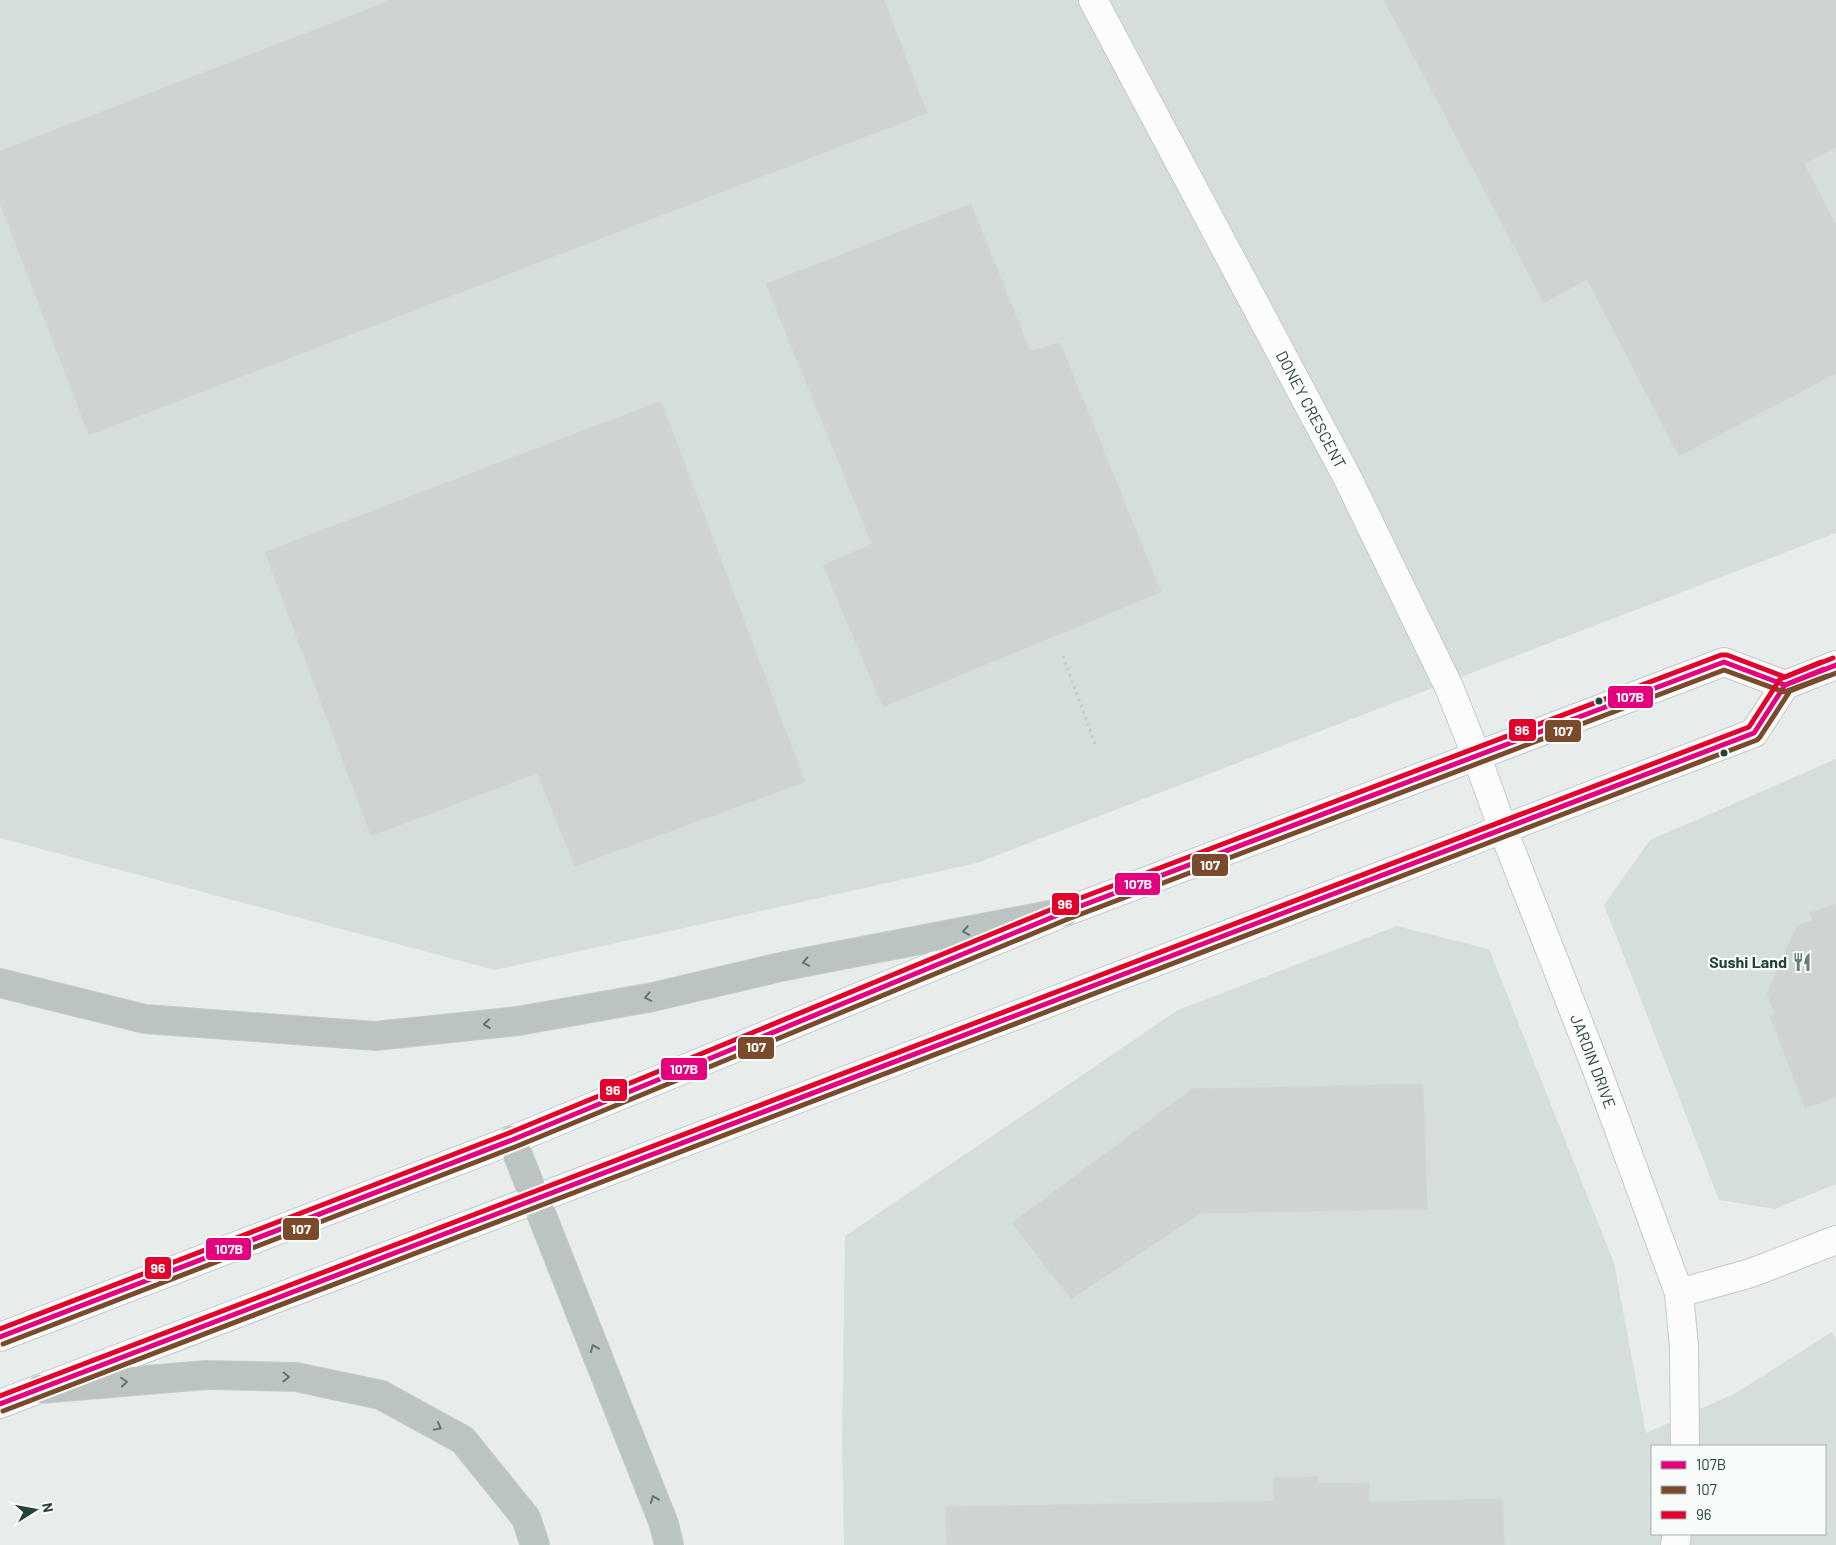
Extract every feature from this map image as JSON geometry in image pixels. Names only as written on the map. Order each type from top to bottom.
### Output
[{"type":"highway","points":[[0,983],[145,1019],[375,1036],[518,1021],[652,997],[785,966],[1065,912]]},
{"type":"highway","points":[[512,1140],[664,1524],[669,1545]]},
{"type":"highway","points":[[40,1389],[206,1375],[296,1377],[381,1395],[463,1440],[526,1518],[535,1545]]},
{"type":"main road","name":"DONEY CRESCENT","points":[[1093,0],[1347,477],[1449,687],[1477,757],[1502,830]]},
{"type":"main road","points":[[0,1337],[512,1140],[1065,912],[1724,662],[1785,685]]},
{"type":"main road","points":[[0,1404],[1754,733],[1785,685],[1836,665]]},
{"type":"main road","name":"JARDIN DRIVE","points":[[1502,830],[1598,1070],[1679,1293],[1684,1357],[1685,1445]]},
{"type":"main road","points":[[1679,1293],[1750,1273],[1836,1240]]},
{"type":"path","points":[[1063,656],[1095,744]]},
{"type":"shaded area","points":[[0,0],[1836,0],[1836,533],[977,863],[495,970],[0,838]]},
{"type":"shaded area","points":[[1836,759],[1836,1184],[1775,1209],[1719,1200],[1604,905],[1650,840]]},
{"type":"shaded area","points":[[1397,926],[1489,949],[1614,1263],[1646,1433],[1736,1393],[1832,1332],[1836,1340],[1836,1545],[844,1545],[842,1441],[845,1236],[1178,1010]]},
{"type":"building","points":[[392,0],[884,0],[927,113],[89,435],[0,203],[0,151]]},
{"type":"building","points":[[1384,0],[1836,0],[1836,147],[1804,164],[1836,225],[1836,373],[1679,456],[1587,279],[1544,303]]},
{"type":"building","points":[[971,204],[1030,351],[1060,343],[1161,592],[883,707],[823,565],[872,544],[766,284]]},
{"type":"building","points":[[661,401],[805,782],[575,866],[537,773],[371,836],[265,552]]},
{"type":"building","points":[[1836,904],[1836,1097],[1805,1108],[1770,1016],[1775,1014],[1767,993],[1797,926],[1813,920],[1810,913]]},
{"type":"building","points":[[1423,1084],[1427,1209],[1201,1213],[1071,1299],[1012,1223],[1192,1089]]},
{"type":"building","points":[[1318,1477],[1318,1484],[1369,1483],[1369,1502],[1503,1499],[1504,1545],[947,1545],[946,1507],[1273,1501],[1273,1478]]},
{"type":"transit line","name":"96","points":[[0,1329],[509,1133],[1062,905],[1721,655],[1727,655],[1785,677],[1821,662]]},
{"type":"transit line","name":"96","points":[[0,1396],[1749,727],[1780,679],[1833,658]]},
{"type":"transit line","name":"107B","points":[[0,1337],[512,1140],[1065,912],[1724,662],[1785,685],[1824,669]]},
{"type":"transit line","name":"107B","points":[[0,1404],[1754,733],[1785,685],[1836,665]]},
{"type":"transit line","name":"107","points":[[3,1344],[515,1147],[1068,919],[1724,670],[1784,692],[1827,676]]},
{"type":"transit line","name":"107","points":[[3,1411],[1757,740],[1790,691],[1836,673]]},
{"type":"place","name":"Sushi Land","points":[[1802,962]]}]
